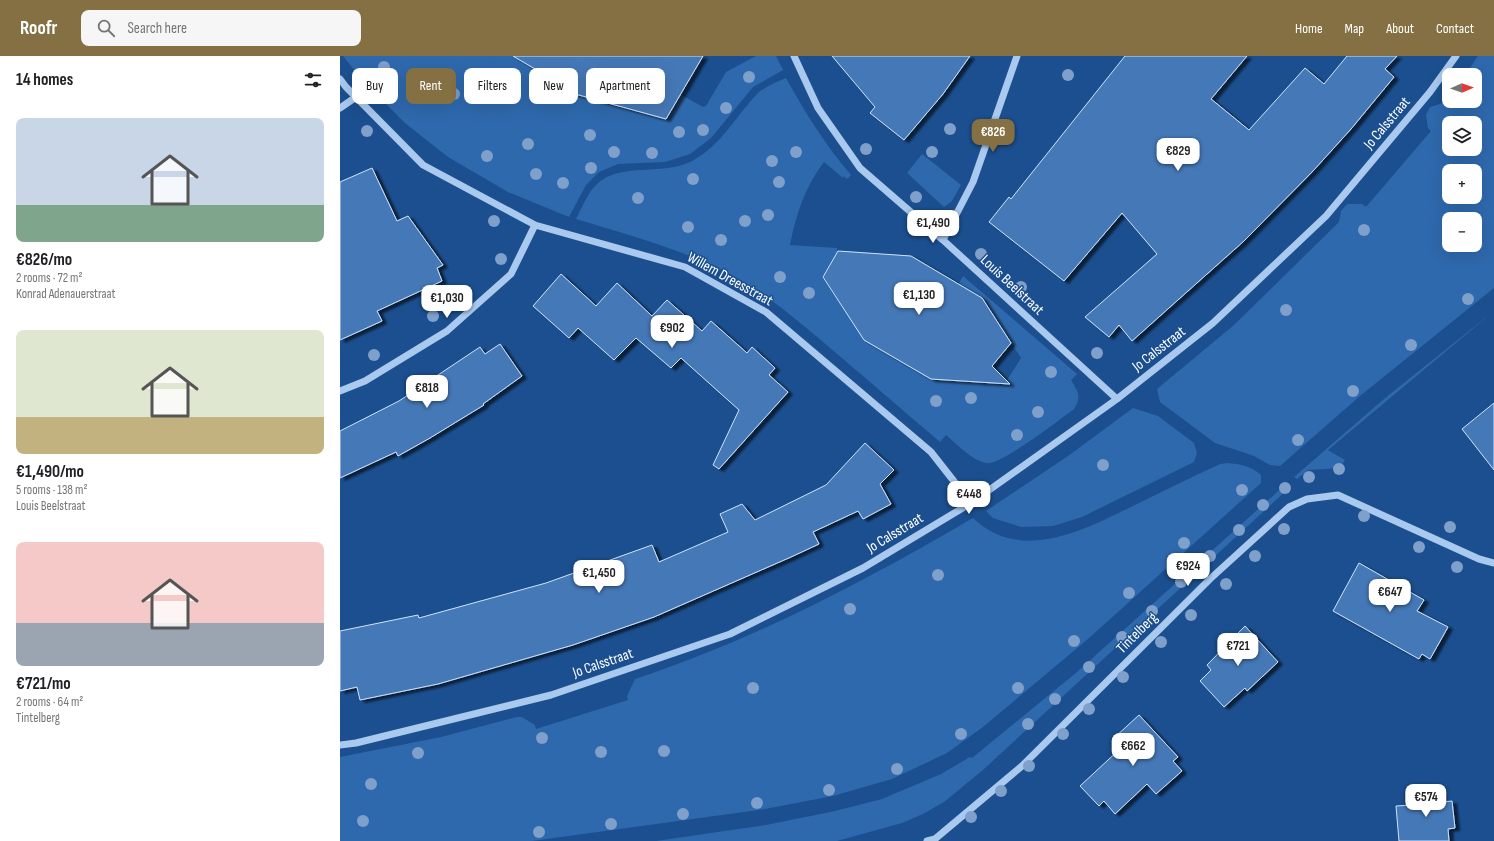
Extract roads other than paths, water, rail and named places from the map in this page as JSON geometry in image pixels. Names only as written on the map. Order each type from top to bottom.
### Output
[{"type":"street","name":"Louis Beelstraat","points":[[794,56],[818,108],[860,168],[943,240],[1117,399]]},
{"type":"street","points":[[943,240],[972,182],[1017,56]]},
{"type":"street","name":"Jo Calsstraat","points":[[340,745],[356,743],[551,695],[730,634],[863,568],[971,503],[1117,399],[1212,323],[1326,216],[1430,92],[1456,56]]},
{"type":"street","name":"Willem Dreesstraat","points":[[340,78],[352,92]]},
{"type":"street","points":[[340,108],[352,100]]},
{"type":"street","name":"Willem Dreesstraat","points":[[363,104],[423,165],[535,225],[685,267],[766,312],[931,452],[971,503]]},
{"type":"street","points":[[340,391],[364,381],[447,331],[511,274],[535,225]]},
{"type":"street","name":"Tintelberg","points":[[927,841],[935,839],[1022,766],[1210,579],[1289,507],[1307,499],[1338,495],[1479,559],[1494,563]]}]
